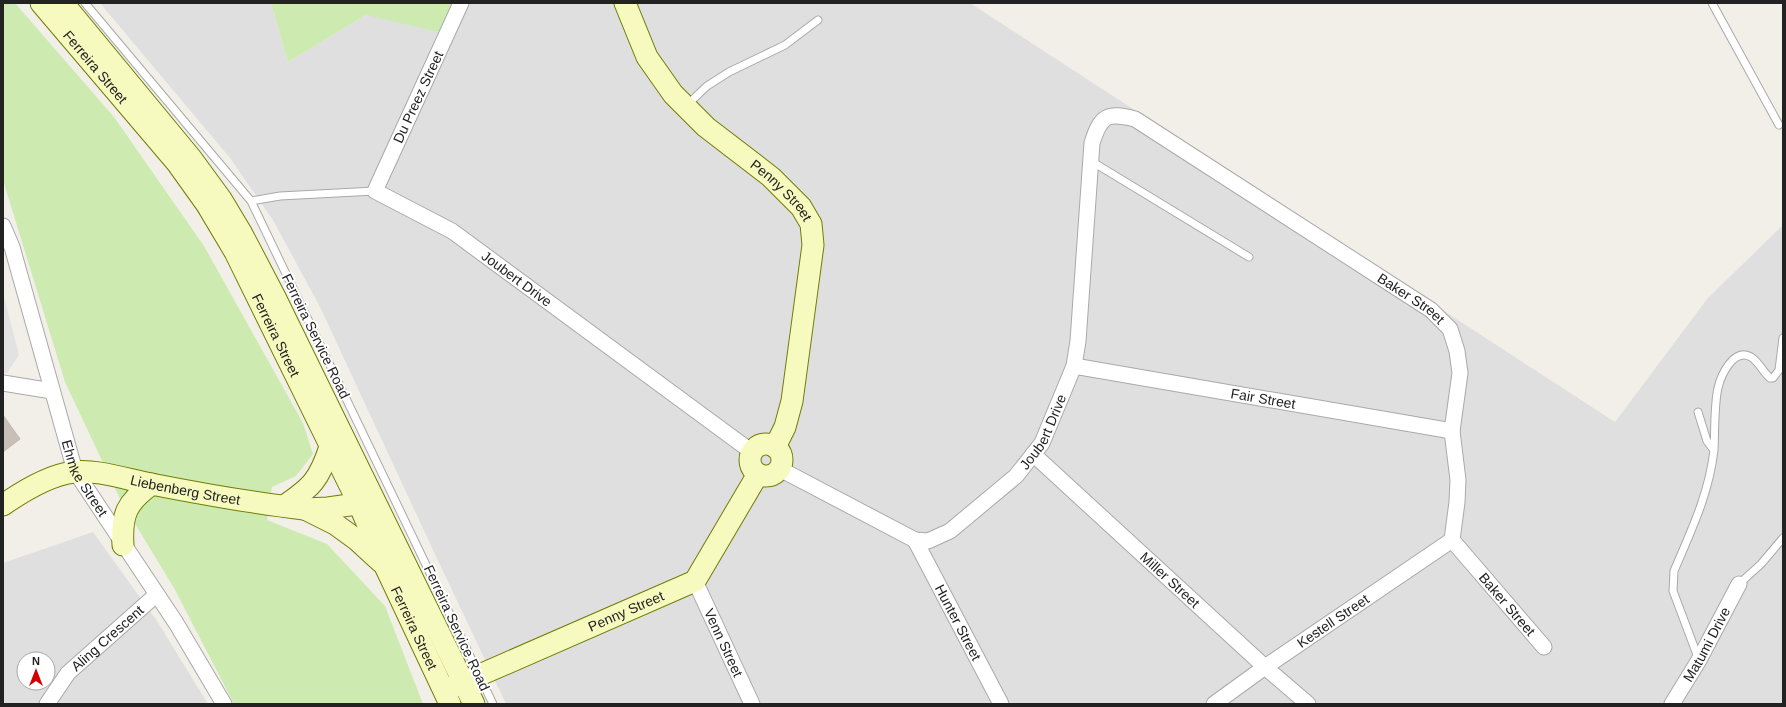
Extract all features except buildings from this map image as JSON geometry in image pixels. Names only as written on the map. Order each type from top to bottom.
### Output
[{"type":"main road","name":"Ferreira Street","points":[[41,3],[177,163],[207,205],[235,252],[330,447],[367,502],[471,678],[474,704]]},
{"type":"main road","name":"Ferreira Street","points":[[63,3],[191,158],[221,199],[242,234],[275,297],[367,502],[386,566],[447,697]]},
{"type":"main road","name":"Penny Street","points":[[625,3],[647,57],[672,94],[706,127],[771,177],[801,207],[811,224],[814,245],[792,401],[785,427],[775,447]]},
{"type":"main road","points":[[765,444],[775,447],[779,450],[782,459],[780,469],[772,475],[762,476],[758,474],[754,471],[749,462],[752,452],[755,448],[765,444]]},
{"type":"main road","points":[[284,506],[306,491],[316,479],[324,467],[330,447]]},
{"type":"main road","name":"Liebenberg Street","points":[[3,505],[20,494],[57,476],[75,472],[105,474],[152,484],[304,509],[367,502]]},
{"type":"main road","points":[[695,582],[758,474]]},
{"type":"main road","points":[[123,545],[122,530],[124,517],[129,505],[138,495],[152,484]]},
{"type":"main road","points":[[304,509],[335,524],[357,540],[386,566]]},
{"type":"main road","name":"Penny Street","points":[[447,697],[471,678],[695,582]]},
{"type":"street","name":"Du Preez Street","points":[[374,191],[461,3]]},
{"type":"street","name":"Baker Street","points":[[1108,116],[1119,115],[1135,119],[1431,310],[1450,329],[1457,351],[1460,373],[1452,431],[1458,480],[1452,540],[1544,647]]},
{"type":"street","name":"Joubert Drive","points":[[915,540],[928,541],[950,531],[1016,476],[1042,443],[1074,366],[1078,341],[1092,143],[1097,126],[1108,116]]},
{"type":"street","name":"Joubert Drive","points":[[374,191],[452,231],[752,452]]},
{"type":"street","name":"Ehmke Street","points":[[3,226],[12,247],[75,472],[176,623],[224,704]]},
{"type":"street","name":"Fair Street","points":[[1074,366],[1452,431]]},
{"type":"street","points":[[3,383],[52,391]]},
{"type":"street","name":"Miller Street","points":[[1033,454],[1265,667],[1308,704]]},
{"type":"street","points":[[780,469],[915,540]]},
{"type":"street","name":"Hunter Street","points":[[915,540],[1001,704]]},
{"type":"street","name":"Kestell Street","points":[[1214,704],[1265,667],[1452,540]]},
{"type":"street","name":"Venn Street","points":[[695,582],[752,704]]},
{"type":"street","name":"Matumi Drive","points":[[1672,704],[1699,660],[1739,584]]},
{"type":"street","name":"Aling Crescent","points":[[47,704],[68,673],[156,595]]},
{"type":"lane","name":"Ferreira Service Road","points":[[85,3],[251,201],[471,678],[493,704]]},
{"type":"lane","points":[[1712,3],[1780,125]]},
{"type":"lane","points":[[685,107],[707,86],[729,72],[785,45],[818,20]]},
{"type":"lane","points":[[1091,161],[1249,257]]},
{"type":"lane","points":[[251,201],[280,196],[374,191]]},
{"type":"lane","points":[[1699,660],[1673,591],[1672,582],[1674,571],[1701,509],[1714,450],[1718,389],[1724,372],[1734,358],[1744,354],[1759,363],[1765,374],[1770,378],[1774,378],[1779,370],[1783,338]]},
{"type":"lane","points":[[1698,412],[1707,440],[1714,450]]},
{"type":"lane","points":[[1739,584],[1761,564],[1783,538]]},
{"type":"shaded area","points":[[100,3],[271,3],[288,62],[371,12],[461,3],[970,3],[1615,422],[1707,299],[1783,225],[1782,704],[506,704],[320,307],[273,220],[230,158]]},
{"type":"shaded area","points":[[3,293],[19,355],[7,373],[3,372]]},
{"type":"shaded area","points":[[93,532],[157,621],[208,704],[3,704],[3,563]]},
{"type":"green space","points":[[3,3],[15,3],[114,117],[204,246],[303,423],[313,454],[296,476],[272,487],[267,520],[327,544],[385,606],[423,704],[234,704],[174,588],[120,499],[65,382],[3,180]]},
{"type":"green space","points":[[271,3],[461,3],[447,34],[366,15],[288,62]]}]
